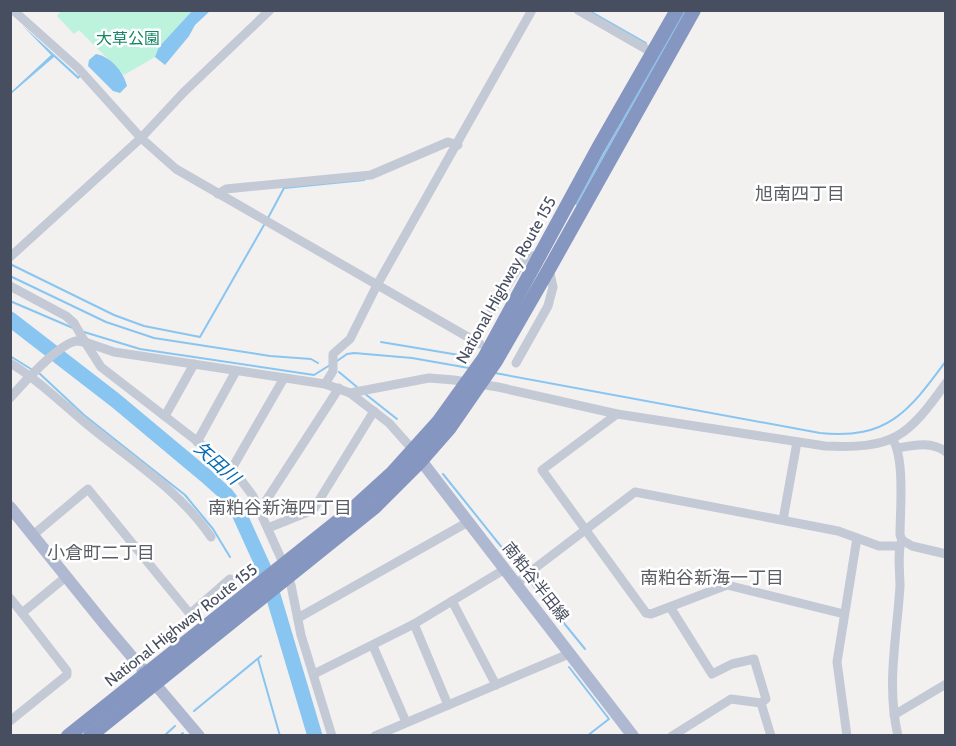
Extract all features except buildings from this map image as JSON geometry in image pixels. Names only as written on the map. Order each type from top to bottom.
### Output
[{"type":"highway","name":"National Highway Route 155","points":[[490,360],[539,255],[677,10]]},
{"type":"highway","name":"National Highway Route 155","points":[[90,735],[151,679],[284,573],[417,455],[438,422],[471,388],[549,270],[694,10]]},
{"type":"highway","name":"National Highway Route 155","points":[[68,735],[151,679]]},
{"type":"main road","name":"南粕谷半田線","points":[[417,455],[633,735]]},
{"type":"main road","points":[[10,507],[199,735]]},
{"type":"street","points":[[14,10],[78,68],[141,138],[176,170],[477,342],[514,271],[524,259],[539,255]]},
{"type":"street","points":[[10,257],[141,138],[184,92],[270,10]]},
{"type":"street","points":[[325,384],[333,371],[333,354],[350,339],[377,285],[458,145],[532,10]]},
{"type":"street","points":[[578,10],[653,53]]},
{"type":"street","points":[[218,194],[226,189],[371,175],[448,142],[458,145]]},
{"type":"street","points":[[516,363],[548,306],[553,287],[549,270]]},
{"type":"street","points":[[10,286],[66,316],[74,323],[101,367],[198,442],[248,488],[268,528],[284,573],[332,735]]},
{"type":"street","points":[[10,398],[32,374],[66,346],[76,341],[85,342],[114,352],[339,388],[350,393],[374,411],[403,437],[417,455]]},
{"type":"street","points":[[10,363],[32,374],[82,420],[165,485],[199,519],[212,537]]},
{"type":"street","points":[[165,416],[194,364]]},
{"type":"street","points":[[198,442],[236,371]]},
{"type":"street","points":[[231,470],[284,378]]},
{"type":"street","points":[[350,393],[429,378],[498,387],[617,414],[797,442],[843,447],[880,444],[929,445],[939,447],[945,452]]},
{"type":"street","points":[[898,735],[894,715],[892,673],[901,543],[896,444],[945,383]]},
{"type":"street","points":[[260,510],[339,388]]},
{"type":"street","points":[[268,528],[313,510],[374,411]]},
{"type":"street","points":[[617,414],[542,470],[646,613],[651,614],[727,585],[844,614]]},
{"type":"street","points":[[783,520],[797,442]]},
{"type":"street","points":[[33,535],[88,489],[190,614],[230,579]]},
{"type":"street","points":[[517,584],[635,492],[838,531],[879,546],[901,543],[945,554]]},
{"type":"street","points":[[298,618],[468,522]]},
{"type":"street","points":[[847,735],[837,662],[857,538]]},
{"type":"street","points":[[314,674],[414,624],[505,569]]},
{"type":"street","points":[[22,613],[67,576]]},
{"type":"street","points":[[10,598],[68,675],[10,721]]},
{"type":"street","points":[[452,601],[496,685]]},
{"type":"street","points":[[670,607],[712,675],[732,664],[754,659],[766,699],[761,703],[731,699],[672,735]]},
{"type":"street","points":[[414,624],[448,705]]},
{"type":"street","points":[[373,646],[406,722]]},
{"type":"street","points":[[375,735],[569,652]]},
{"type":"street","points":[[894,715],[945,684]]},
{"type":"street","points":[[761,703],[771,735]]},
{"type":"green space","name":"大草公園","points":[[59,10],[192,11],[166,40],[155,57],[124,75],[79,30],[74,34],[57,16]]},
{"type":"water","points":[[192,11],[210,11],[195,25],[165,65],[155,57],[159,47]]},
{"type":"water","points":[[22,25],[78,76],[81,76],[78,79],[54,57],[11,94],[51,55]]},
{"type":"water","points":[[96,54],[111,61],[123,75],[127,86],[120,93],[113,91],[88,66],[89,60]]},
{"type":"waterway","points":[[588,10],[646,43]]},
{"type":"waterway","points":[[576,204],[685,10]]},
{"type":"waterway","points":[[268,218],[284,188],[364,180]]},
{"type":"waterway","points":[[10,264],[114,315],[144,326],[200,337],[264,225]]},
{"type":"waterway","points":[[10,276],[106,322],[154,338],[270,356],[311,359],[318,363]]},
{"type":"waterway","points":[[10,301],[73,328]]},
{"type":"waterway","name":"矢田川","points":[[10,319],[115,400],[206,476],[225,493],[236,507],[267,575],[315,736]]},
{"type":"waterway","points":[[84,332],[140,349],[314,375],[330,365]]},
{"type":"waterway","points":[[381,342],[465,356],[466,354]]},
{"type":"waterway","points":[[337,361],[347,354],[354,353],[412,358],[469,368]]},
{"type":"waterway","points":[[10,356],[31,369]]},
{"type":"waterway","points":[[495,373],[820,433],[843,434],[863,432],[895,418],[908,408],[946,361]]},
{"type":"waterway","points":[[339,372],[357,387]]},
{"type":"waterway","points":[[39,373],[84,415],[185,495],[213,529],[230,557]]},
{"type":"waterway","points":[[364,393],[397,419]]},
{"type":"waterway","points":[[443,474],[524,575]]},
{"type":"waterway","points":[[528,579],[585,649]]},
{"type":"waterway","points":[[194,711],[261,656]]},
{"type":"waterway","points":[[258,659],[280,736]]},
{"type":"waterway","points":[[569,667],[609,719],[587,736]]},
{"type":"waterway","points":[[164,736],[175,726]]},
{"type":"waterway","points":[[179,736],[183,733]]},
{"type":"district","name":"旭南四丁目","points":[[800,194]]},
{"type":"district","name":"南粕谷新海四丁目","points":[[280,508]]},
{"type":"district","name":"小倉町二丁目","points":[[101,553]]},
{"type":"district","name":"南粕谷新海一丁目","points":[[712,578]]}]
